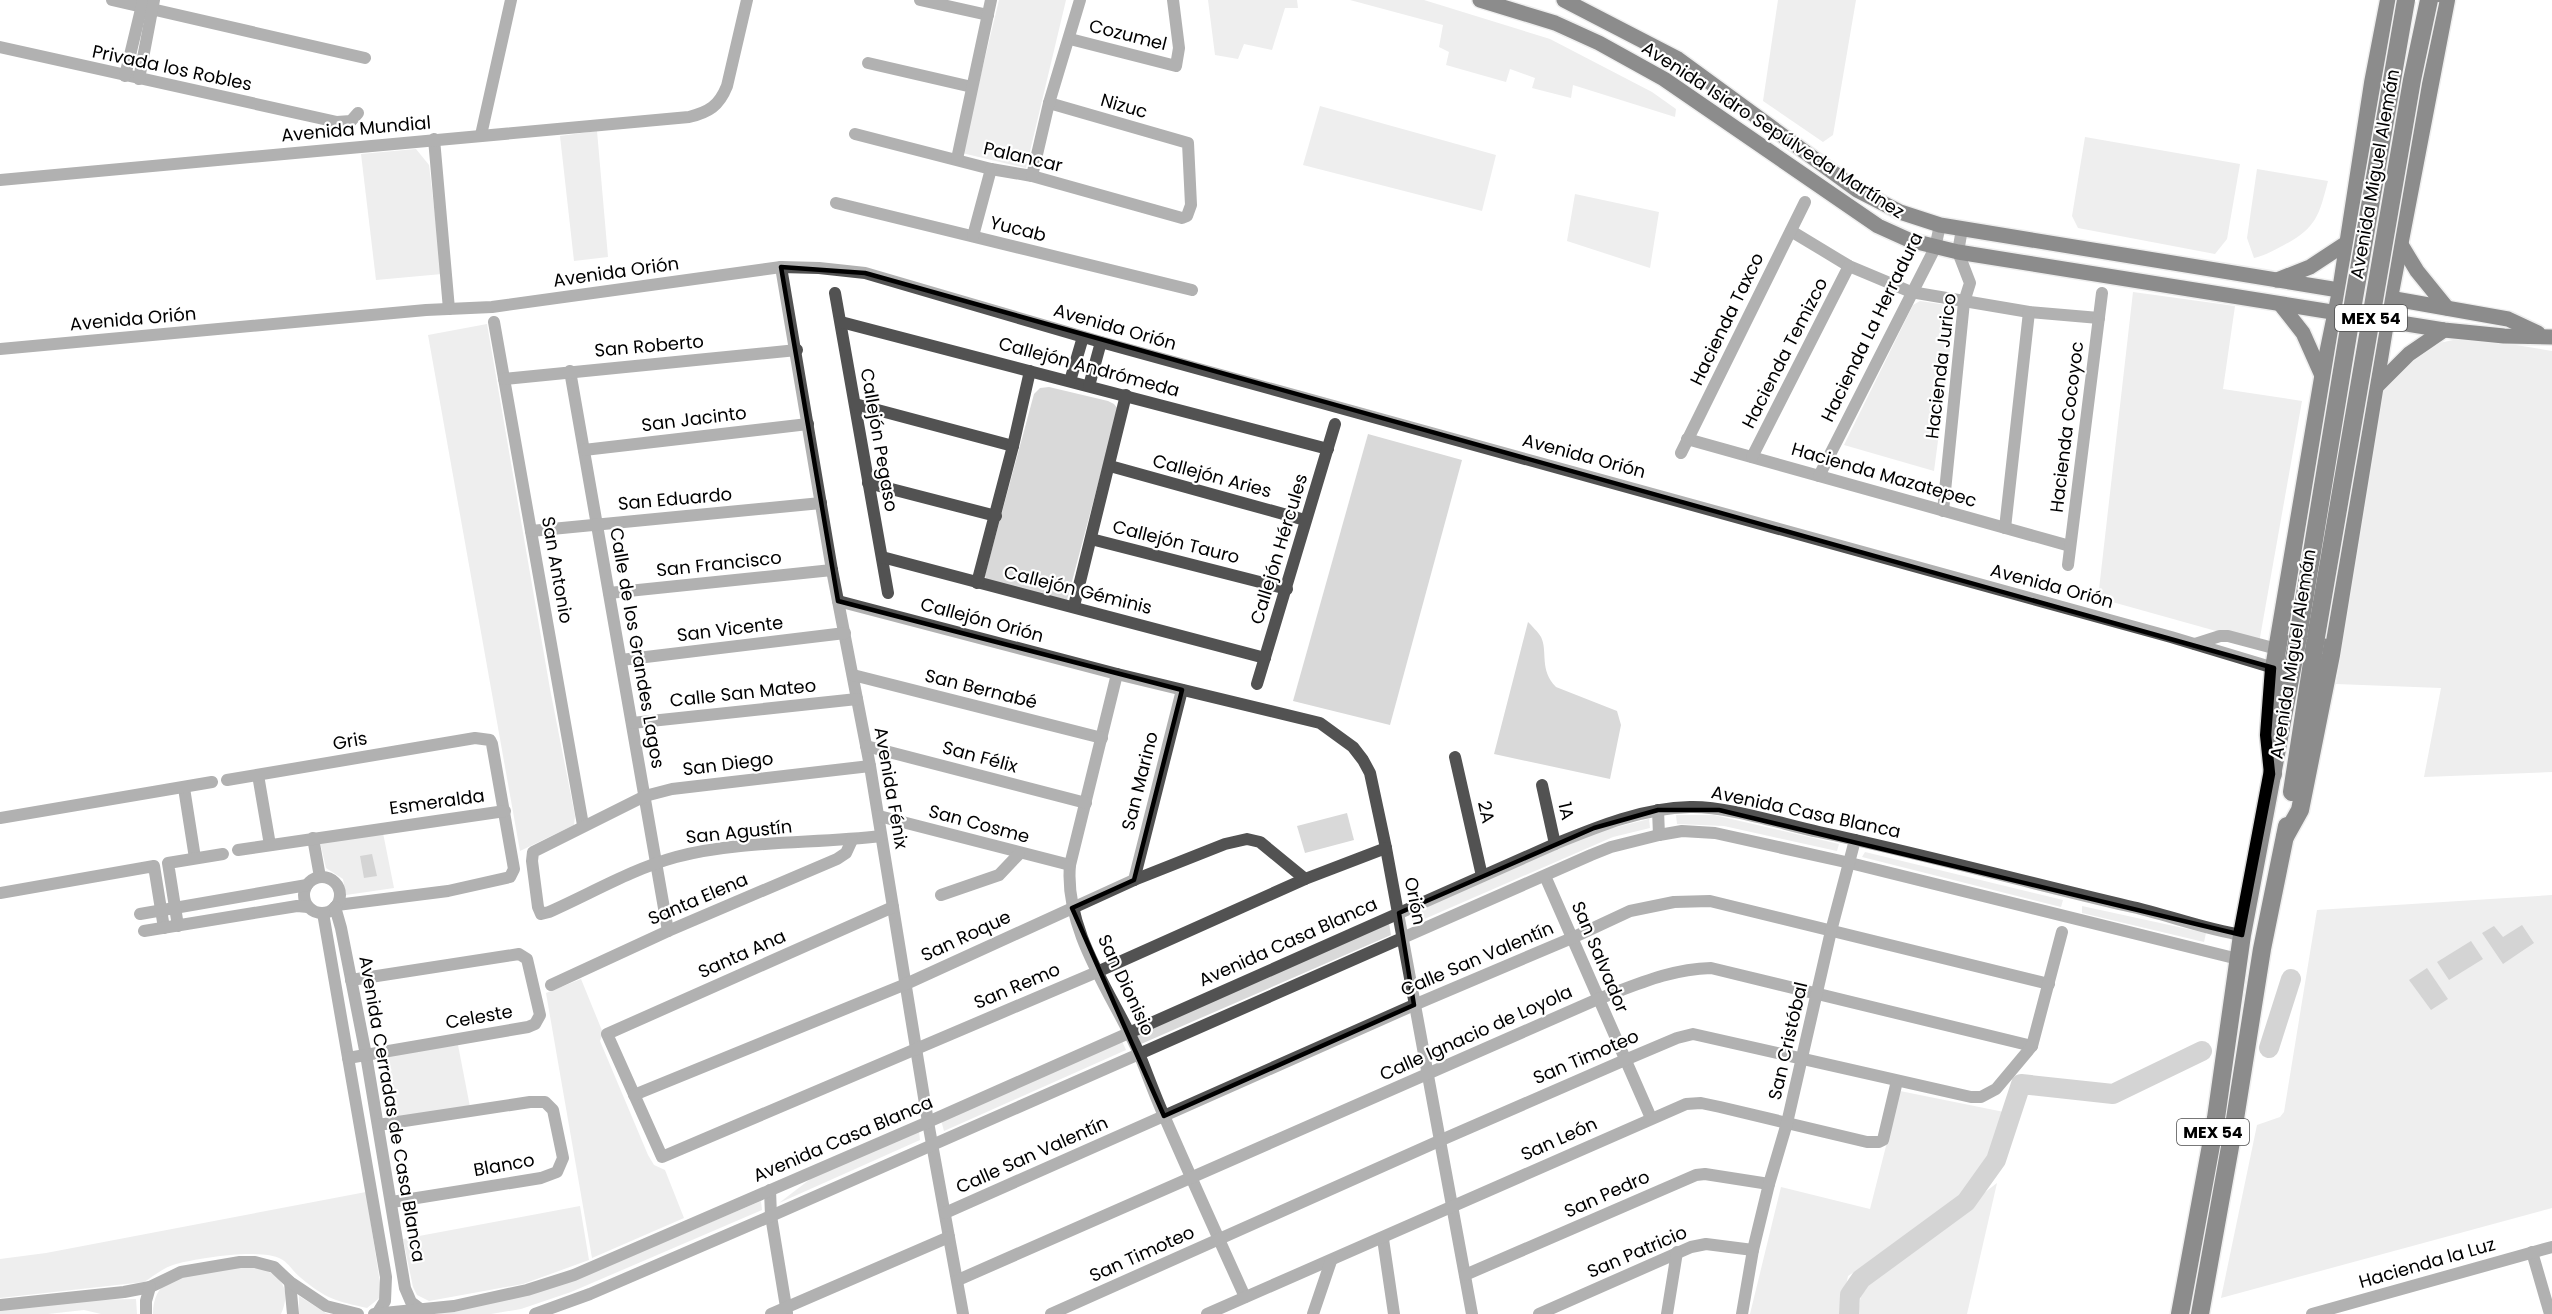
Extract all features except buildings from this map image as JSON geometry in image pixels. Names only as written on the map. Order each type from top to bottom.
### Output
[{"type":"highway","points":[[2273,774],[2269,735],[2274,668],[2325,369],[2341,291],[2373,83],[2389,0]]},
{"type":"highway","name":"Avenida Miguel Alemán","points":[[2180,1314],[2216,1118],[2238,958],[2298,637],[2361,252],[2406,0]]},
{"type":"highway","name":"Avenida Miguel Alemán","points":[[2200,1314],[2262,950],[2285,837],[2316,637],[2428,0]]},
{"type":"highway","points":[[2285,837],[2300,810],[2315,740],[2376,370],[2446,0]]},
{"type":"highway","points":[[2354,211],[2361,221],[2373,226],[2386,227],[2404,222]]},
{"type":"highway","points":[[2325,369],[2348,353],[2369,360],[2376,370]]},
{"type":"main road","name":"Avenida Isidro Sepúlveda Martínez","points":[[1480,0],[1555,23],[1618,53],[1664,79],[1878,226],[1909,240],[1958,252],[2336,314],[2444,330],[2504,336],[2547,337]]},
{"type":"main road","name":"Avenida Isidro Sepúlveda Martínez","points":[[1564,0],[1678,58],[1857,190],[1900,212],[1940,225],[1962,229],[2508,319],[2547,337]]},
{"type":"main road","points":[[2277,280],[2310,267],[2348,242]]},
{"type":"main road","points":[[2400,243],[2417,271],[2446,308]]},
{"type":"main road","points":[[2281,304],[2303,333],[2325,369]]},
{"type":"main road","points":[[2374,389],[2409,354],[2444,330]]},
{"type":"street","points":[[112,0],[148,4],[365,58]]},
{"type":"street","points":[[481,135],[511,0]]},
{"type":"street","name":"Avenida Mundial","points":[[0,180],[690,117],[714,108],[722,100],[728,86],[747,0]]},
{"type":"street","points":[[920,0],[988,15]]},
{"type":"street","points":[[957,159],[991,0]]},
{"type":"street","points":[[1032,176],[1049,103],[1080,0]]},
{"type":"street","name":"Cozumel","points":[[1070,39],[1176,66],[1179,48],[1174,3]]},
{"type":"street","points":[[125,76],[148,4]]},
{"type":"street","points":[[139,79],[148,4]]},
{"type":"street","name":"Privada los Robles","points":[[0,47],[337,122],[351,121],[358,113]]},
{"type":"street","points":[[868,63],[972,87]]},
{"type":"street","name":"Nizuc","points":[[1049,103],[1188,143],[1191,205],[1187,216],[1182,218]]},
{"type":"street","name":"Palancar","points":[[855,134],[957,159],[991,170],[1032,176],[1182,218]]},
{"type":"street","points":[[434,140],[449,309]]},
{"type":"street","points":[[973,236],[991,170]]},
{"type":"street","name":"Hacienda Taxco","points":[[1681,453],[1805,202]]},
{"type":"street","name":"Yucab","points":[[836,203],[1192,290]]},
{"type":"street","name":"Hacienda La Herradura","points":[[1819,476],[1935,248],[1940,225]]},
{"type":"street","points":[[1958,252],[1962,229]]},
{"type":"street","points":[[1791,231],[1849,266],[1911,292],[2030,312],[2099,318]]},
{"type":"street","name":"Hacienda Jurico","points":[[1943,510],[1964,302],[1969,278],[1958,252]]},
{"type":"street","name":"Hacienda Temizco","points":[[1752,457],[1849,266]]},
{"type":"street","name":"Avenida Orión","points":[[0,349],[492,307],[781,267],[865,273],[1083,337],[2195,644],[2274,668]]},
{"type":"street","name":"Avenida Fénix","points":[[781,267],[832,570],[879,816],[928,1122],[963,1314]]},
{"type":"street","name":"Callejón Pegaso","points":[[835,293],[888,594]]},
{"type":"street","name":"Hacienda Cocoyoc","points":[[2068,566],[2102,293]]},
{"type":"street","points":[[2005,528],[2030,312]]},
{"type":"street","name":"San Antonio","points":[[494,322],[583,825]]},
{"type":"street","name":"Callejón Andrómeda","points":[[840,322],[1328,449]]},
{"type":"street","points":[[1070,381],[1083,337]]},
{"type":"street","points":[[1089,386],[1101,342]]},
{"type":"street","name":"San Roberto","points":[[504,379],[796,350]]},
{"type":"street","points":[[977,583],[996,516],[1030,370]]},
{"type":"street","name":"Calle de los Grandes Lagos","points":[[570,371],[668,931]]},
{"type":"street","points":[[1074,606],[1126,395]]},
{"type":"street","points":[[855,404],[1013,446]]},
{"type":"street","name":"San Jacinto","points":[[584,450],[808,424]]},
{"type":"street","name":"Callejón Hércules","points":[[1257,684],[1335,424]]},
{"type":"street","name":"Hacienda Mazatepec","points":[[1688,439],[2070,546]]},
{"type":"street","name":"Callejón Aries","points":[[1110,466],[1305,520]]},
{"type":"street","points":[[868,483],[996,516]]},
{"type":"street","name":"San Eduardo","points":[[531,531],[821,503]]},
{"type":"street","name":"Callejón Tauro","points":[[1091,539],[1287,589]]},
{"type":"street","name":"Callejón Géminis","points":[[882,557],[1265,658]]},
{"type":"street","name":"San Francisco","points":[[609,593],[832,570]]},
{"type":"street","name":"Callejón Orión","points":[[838,601],[1117,674]]},
{"type":"street","name":"San Vicente","points":[[621,660],[845,633]]},
{"type":"street","points":[[2195,644],[2220,636],[2228,636],[2277,649]]},
{"type":"street","name":"Orión","points":[[1117,674],[1320,723],[1348,743],[1363,760],[1370,773],[1404,937],[1414,1005],[1472,1314]]},
{"type":"street","name":"San Dionisio","points":[[1117,674],[1070,865],[1068,885],[1072,908],[1097,972],[1129,1031],[1164,1116],[1245,1297]]},
{"type":"street","name":"San Bernabé","points":[[853,675],[1102,738]]},
{"type":"street","name":"San Marino","points":[[1134,880],[1182,690]]},
{"type":"street","name":"Calle San Mateo","points":[[632,723],[857,699]]},
{"type":"street","name":"Gris","points":[[227,780],[484,738],[490,740],[492,744],[505,811]]},
{"type":"street","name":"San Félix","points":[[866,746],[1086,803]]},
{"type":"street","name":"2A","points":[[1455,757],[1482,876]]},
{"type":"street","name":"San Diego","points":[[542,914],[538,907],[532,861],[533,852],[645,796],[672,789],[870,766]]},
{"type":"street","points":[[258,775],[270,845]]},
{"type":"street","points":[[0,818],[212,782]]},
{"type":"street","name":"1A","points":[[1542,785],[1556,844]]},
{"type":"street","points":[[184,788],[195,858]]},
{"type":"street","name":"Avenida Casa Blanca","points":[[375,1314],[423,1311],[453,1306],[527,1290],[574,1275],[928,1122],[1129,1031],[1556,844],[1621,818],[1658,810],[1690,807],[1712,809],[1856,840],[2076,895],[2130,906],[2220,932],[2242,935]]},
{"type":"street","points":[[1658,810],[1659,835]]},
{"type":"street","name":"Esmeralda","points":[[313,838],[505,811],[514,868],[510,877],[448,891],[336,906]]},
{"type":"street","name":"San Cosme","points":[[879,816],[1019,854],[1070,865]]},
{"type":"street","points":[[536,1314],[590,1294],[771,1216],[1611,847],[1659,835],[1682,831],[1715,833],[1851,863],[2238,958]]},
{"type":"street","name":"San Agustín","points":[[542,914],[656,864],[691,854],[728,848],[881,836]]},
{"type":"street","points":[[238,850],[313,838],[321,877]]},
{"type":"street","name":"San Roque","points":[[634,1095],[906,984],[1134,880],[1225,844],[1247,839],[1260,842],[1305,879]]},
{"type":"street","name":"Santa Elena","points":[[551,986],[668,931],[837,859],[846,853],[852,840]]},
{"type":"street","name":"San Cristóbal","points":[[1742,1314],[1753,1250],[1803,1058],[1831,931],[1856,840]]},
{"type":"street","name":"San Remo","points":[[634,1095],[662,1157],[1097,972],[1305,879],[1386,848]]},
{"type":"street","points":[[178,926],[168,863],[223,854]]},
{"type":"street","points":[[941,895],[999,875],[1019,854]]},
{"type":"street","points":[[0,893],[154,866],[164,928]]},
{"type":"street","name":"San Salvador","points":[[1545,876],[1651,1118]]},
{"type":"street","points":[[140,914],[307,885],[315,878],[321,877],[333,881],[337,886],[339,899],[336,906],[323,913],[308,907],[297,906],[144,931]]},
{"type":"street","points":[[307,885],[304,898],[308,907]]},
{"type":"street","points":[[2069,916],[2076,895]]},
{"type":"street","name":"Calle San Valentín","points":[[945,1213],[1414,1005],[1572,938],[1630,910],[1674,902],[1710,901],[2049,984]]},
{"type":"street","name":"Avenida Cerradas de Casa Blanca","points":[[336,906],[351,981],[371,1054],[372,1094],[384,1124],[398,1201],[397,1236],[407,1296],[423,1311]]},
{"type":"street","name":"Santa Ana","points":[[634,1095],[607,1034],[893,907]]},
{"type":"street","name":"Avenida Cerradas de Casa Blanca","points":[[323,913],[386,1277],[385,1301],[375,1314]]},
{"type":"street","name":"San Timoteo","points":[[1051,1314],[1439,1141],[1677,1038],[1693,1034],[1897,1081],[1971,1097],[1981,1097],[1996,1089],[2032,1046],[2062,933]]},
{"type":"street","points":[[329,945],[344,942]]},
{"type":"street","name":"Celeste","points":[[351,981],[523,955],[528,962],[540,1015],[535,1024],[371,1054]]},
{"type":"street","name":"Calle Ignacio de Loyola","points":[[958,1280],[1599,999],[1663,974],[1690,968],[1711,968],[2032,1046]]},
{"type":"street","points":[[348,1058],[371,1054]]},
{"type":"street","name":"San León","points":[[1207,1314],[1383,1239],[1686,1104],[1701,1103],[1867,1142],[1880,1142],[1883,1140],[1897,1081]]},
{"type":"street","points":[[355,1098],[372,1094]]},
{"type":"street","name":"Blanco","points":[[384,1124],[530,1102],[545,1102],[553,1110],[563,1158],[557,1172],[541,1178],[398,1201]]},
{"type":"street","name":"San Pedro","points":[[1465,1275],[1696,1175],[1706,1174],[1769,1184]]},
{"type":"street","points":[[770,1190],[771,1216],[787,1311]]},
{"type":"street","points":[[379,1239],[397,1236]]},
{"type":"street","points":[[771,1314],[787,1311],[949,1237]]},
{"type":"street","points":[[1383,1239],[1394,1314]]},
{"type":"street","name":"San Patricio","points":[[1539,1314],[1677,1252],[1706,1244],[1753,1250]]},
{"type":"street","name":"Hacienda la Luz","points":[[2312,1314],[2552,1247]]},
{"type":"street","points":[[1667,1314],[1677,1252]]},
{"type":"street","points":[[2532,1252],[2550,1314]]},
{"type":"street","points":[[1313,1314],[1331,1261]]},
{"type":"street","points":[[0,1305],[150,1287],[181,1272],[240,1262],[264,1263],[274,1267],[290,1282],[326,1306],[358,1314]]},
{"type":"street","points":[[386,1277],[404,1275]]},
{"type":"street","points":[[290,1282],[293,1314]]},
{"type":"street","points":[[146,1314],[146,1301],[150,1287]]},
{"type":"highlighted area","points":[[781,267],[865,273],[2274,668],[2269,735],[2273,774],[2242,935],[1719,810],[1658,810],[1594,828],[1399,913],[1414,1005],[1164,1116],[1072,908],[1134,880],[1182,690],[838,601]]},
{"type":"shaded area","points":[[999,0],[1066,0],[1026,168],[962,153]]},
{"type":"shaded area","points":[[1208,0],[1297,0],[1298,8],[1285,8],[1272,50],[1244,44],[1238,59],[1215,55]]},
{"type":"shaded area","points":[[1350,0],[1424,0],[1550,39],[1652,92],[1676,109],[1675,117],[1573,85],[1571,98],[1532,88],[1535,78],[1510,69],[1506,82],[1446,65],[1449,52],[1439,47],[1443,25]]},
{"type":"shaded area","points":[[1778,0],[1856,0],[1833,135],[1823,142],[1763,101]]},
{"type":"shaded area","points":[[1320,106],[1496,155],[1482,211],[1303,165]]},
{"type":"shaded area","points":[[597,131],[608,257],[574,261],[560,136]]},
{"type":"shaded area","points":[[2085,137],[2240,164],[2227,239],[2215,254],[2078,228],[2072,216]]},
{"type":"shaded area","points":[[416,149],[429,165],[442,274],[376,280],[361,154]]},
{"type":"shaded area","points":[[2257,169],[2328,181],[2319,212],[2310,227],[2295,239],[2254,258],[2247,238]]},
{"type":"shaded area","points":[[1575,194],[1659,212],[1650,268],[1567,241]]},
{"type":"shaded area","points":[[2133,292],[2235,306],[2223,389],[2302,401],[2259,643],[2098,598]]},
{"type":"shaded area","points":[[1920,301],[1953,306],[1955,312],[1934,471],[1844,445],[1913,305]]},
{"type":"shaded area","points":[[487,324],[550,689],[575,816],[574,825],[520,851],[428,335]]},
{"type":"shaded area","points":[[2467,337],[2552,351],[2552,772],[2424,777],[2441,688],[2336,684],[2382,393],[2401,364],[2430,345]]},
{"type":"shaded area","points":[[1049,387],[1108,401],[1118,409],[1067,600],[986,580],[985,575],[1034,394],[1040,388]]},
{"type":"shaded area","points":[[1368,434],[1462,460],[1390,725],[1293,701]]},
{"type":"shaded area","points":[[1528,622],[1541,637],[1547,674],[1556,687],[1617,711],[1621,725],[1610,779],[1494,754]]},
{"type":"shaded area","points":[[1347,813],[1354,840],[1305,853],[1297,826]]},
{"type":"shaded area","points":[[1676,815],[1714,815],[1839,844],[1837,851],[1724,826],[1677,824]]},
{"type":"shaded area","points":[[1649,819],[1650,828],[1613,837],[1413,924],[1410,913],[1597,832]]},
{"type":"shaded area","points":[[383,833],[394,888],[346,895],[343,879],[326,868],[320,842]]},
{"type":"shaded area","points":[[1865,852],[2063,900],[2061,907],[1862,857]]},
{"type":"shaded area","points":[[372,854],[377,876],[364,878],[360,856]]},
{"type":"shaded area","points":[[2552,895],[2552,1208],[2221,1298],[2257,1125],[2280,1117],[2284,1112],[2317,910]]},
{"type":"shaded area","points":[[2082,906],[2206,933],[2204,942],[2082,913]]},
{"type":"shaded area","points":[[1389,923],[1391,935],[1141,1044],[1136,1034]]},
{"type":"shaded area","points":[[2522,925],[2534,943],[2503,964],[2482,933],[2494,926],[2503,937]]},
{"type":"shaded area","points":[[2471,941],[2483,959],[2449,980],[2437,962]]},
{"type":"shaded area","points":[[2427,968],[2448,999],[2431,1010],[2409,980]]},
{"type":"shaded area","points":[[581,979],[603,1033],[600,1041],[648,1155],[654,1165],[665,1170],[684,1218],[592,1258],[546,993]]},
{"type":"shaded area","points":[[1122,1041],[1126,1050],[944,1131],[941,1120]]},
{"type":"shaded area","points":[[458,1045],[470,1107],[394,1117],[382,1056]]},
{"type":"shaded area","points":[[1900,1091],[2004,1112],[1995,1147],[1981,1172],[1949,1208],[1930,1223],[1848,1276],[1840,1314],[1750,1314],[1781,1187],[1870,1209]]},
{"type":"shaded area","points":[[919,1131],[920,1140],[779,1203],[813,1177]]},
{"type":"shaded area","points":[[1997,1183],[1967,1314],[1858,1314],[1862,1287]]},
{"type":"shaded area","points":[[366,1192],[382,1296],[367,1308],[325,1295],[301,1278],[281,1259],[259,1254],[214,1257],[176,1264],[163,1269],[144,1282],[0,1298],[0,1259],[46,1253]]},
{"type":"shaded area","points":[[761,1201],[762,1210],[571,1292],[521,1309],[491,1314],[436,1314],[528,1295],[591,1273]]},
{"type":"shaded area","points":[[580,1206],[589,1260],[523,1284],[429,1301],[417,1295],[413,1287],[403,1239]]},
{"type":"shaded area","points":[[254,1266],[277,1277],[281,1282],[285,1296],[281,1314],[153,1314],[157,1294],[171,1279],[197,1273]]},
{"type":"shaded area","points":[[299,1296],[326,1313],[329,1314],[299,1314]]},
{"type":"shaded area","points":[[136,1299],[137,1314],[101,1314],[84,1310],[48,1314],[0,1314],[0,1310],[88,1300]]},
{"type":"waterway","points":[[2269,1048],[2291,979]]},
{"type":"waterway","points":[[1849,1314],[1850,1295],[1861,1279],[1966,1202],[1996,1160],[2021,1084],[2113,1094],[2202,1051]]}]
